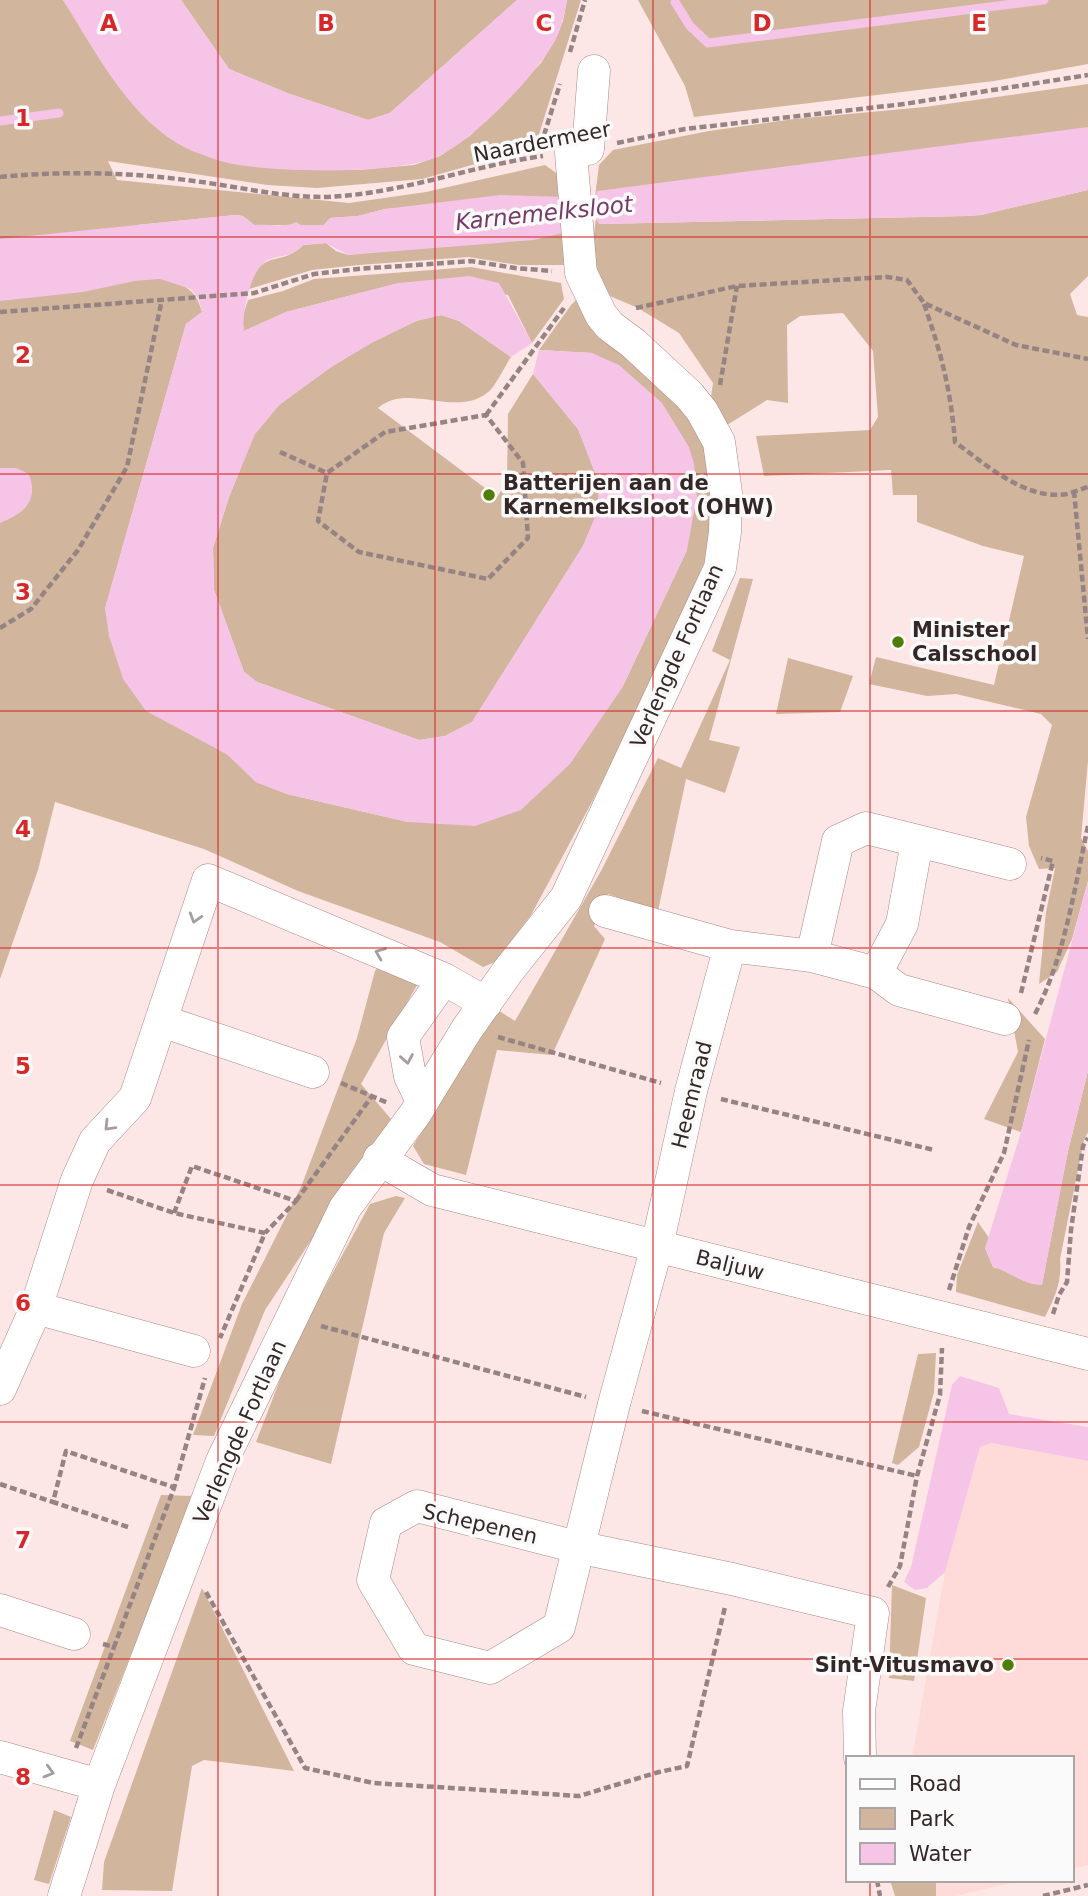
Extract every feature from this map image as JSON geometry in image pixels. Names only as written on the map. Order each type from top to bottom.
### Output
[{"type":"street","name":"Verlengde Fortlaan","points":[[64,1896],[99,1785],[222,1461],[345,1208],[419,1107],[467,1029],[508,971],[566,898],[720,568],[725,532],[726,493],[719,442],[702,411],[689,395],[601,316],[581,273],[576,193],[579,151],[594,71]]},
{"type":"street","points":[[812,956],[838,841],[866,828],[1010,864]]},
{"type":"street","points":[[876,973],[902,924],[917,842]]},
{"type":"street","points":[[0,1389],[36,1308],[77,1180],[95,1140],[135,1098],[208,880],[444,979],[486,1003]]},
{"type":"street","points":[[605,911],[730,946],[812,956],[876,973],[899,990],[1023,1023]]},
{"type":"street","name":"Heemraad","points":[[657,1246],[691,1091],[730,946]]},
{"type":"street","points":[[419,1107],[410,1076],[404,1037],[444,979]]},
{"type":"street","points":[[162,1021],[313,1072]]},
{"type":"street","name":"Baljuw","points":[[379,1159],[432,1190],[657,1246],[946,1307],[1088,1354]]},
{"type":"street","name":"Schepenen","points":[[657,1246],[578,1547],[559,1627],[490,1668],[414,1649],[373,1580],[386,1522],[417,1506],[578,1547],[732,1579],[873,1613]]},
{"type":"street","points":[[36,1308],[203,1355]]},
{"type":"street","points":[[0,1610],[74,1634]]},
{"type":"street","points":[[860,1756],[859,1711],[873,1613]]},
{"type":"street","points":[[0,1758],[99,1785]]},
{"type":"path","name":"Naardermeer","points":[[0,177],[118,172],[323,197],[393,189],[538,157],[685,129],[904,104],[1088,75]]},
{"type":"path","points":[[0,312],[254,293],[314,274],[471,261],[515,268],[581,273]]},
{"type":"path","points":[[601,316],[737,286],[887,276],[907,280],[924,303],[942,353],[955,442],[1002,476],[1036,492],[1065,494],[1088,486]]},
{"type":"path","points":[[720,387],[737,286]]},
{"type":"path","points":[[0,628],[31,609],[78,550],[127,467],[162,299]]},
{"type":"path","points":[[924,303],[1016,345],[1088,359]]},
{"type":"path","points":[[486,415],[523,463],[528,538],[488,579],[359,552],[318,521],[327,473],[385,432],[486,415],[542,338]]},
{"type":"path","points":[[280,452],[327,473]]},
{"type":"path","points":[[1074,491],[1088,639]]},
{"type":"path","points":[[873,1613],[900,1566],[918,1476],[940,1395],[946,1307],[969,1227],[1004,1153],[1023,1023],[1048,989],[1063,942],[1088,826]]},
{"type":"path","points":[[1010,864],[1023,854],[1053,861],[1016,1011],[1023,1023]]},
{"type":"path","points":[[313,1072],[372,1096],[419,1107]]},
{"type":"path","points":[[66,1777],[174,1488],[203,1355],[265,1233],[296,1201],[372,1096]]},
{"type":"path","points":[[1051,1320],[1059,1295],[1067,1282],[1074,1206],[1083,1146],[1088,1138]]},
{"type":"path","points":[[174,1213],[192,1166],[296,1201]]},
{"type":"path","points":[[77,1180],[174,1213],[265,1233]]},
{"type":"path","points":[[53,1502],[66,1451],[208,1499]]},
{"type":"path","points":[[0,1484],[128,1528]]},
{"type":"path","points":[[187,1555],[227,1632],[305,1768],[373,1783],[579,1796],[687,1766],[732,1579]]},
{"type":"path","points":[[74,1634],[114,1647]]},
{"type":"path","points":[[1043,1896],[1088,1885]]},
{"type":"shaded area","name":"Sint-Vitusmavo","points":[[992,1443],[1088,1461],[1088,1865],[1074,1868],[1074,1756],[912,1756],[945,1572],[980,1447]]},
{"type":"shaded area","points":[[936,1882],[1015,1882],[956,1896],[936,1896]]},
{"type":"green space","points":[[0,0],[63,0],[132,103],[318,169],[359,170],[414,165],[440,156],[471,135],[541,63],[556,38],[567,0],[581,0],[536,144],[522,151],[422,179],[317,188],[268,185],[108,161],[117,180],[349,203],[426,192],[545,165],[562,177],[567,197],[385,209],[358,216],[330,218],[324,225],[254,225],[243,216],[235,215],[137,225],[159,278],[187,288],[196,297],[202,312],[186,324],[105,609],[195,735],[228,755],[256,782],[287,794],[408,822],[622,688],[687,550],[592,353],[539,350],[581,295],[680,400],[702,438],[714,491],[710,562],[593,800],[531,915],[495,962],[483,967],[440,942],[298,891],[204,849],[55,802],[38,870],[0,979]]},
{"type":"green space","points":[[181,0],[517,0],[390,113],[368,120],[287,93],[229,69]]},
{"type":"green space","points":[[638,0],[1088,0],[1088,64],[994,81],[694,117],[685,86]]},
{"type":"green space","points":[[1088,84],[1088,128],[595,197],[599,165],[613,150],[709,131],[794,119],[925,107]]},
{"type":"green space","points":[[1088,190],[1088,276],[1070,294],[1077,315],[1088,317],[1088,761],[1081,838],[1088,851],[1088,881],[1072,939],[1057,972],[1039,984],[1046,912],[1055,868],[1039,869],[1029,846],[1026,817],[1052,725],[1041,714],[956,694],[927,696],[869,684],[876,657],[994,685],[1024,556],[983,546],[917,522],[917,495],[893,495],[891,470],[764,476],[756,436],[870,430],[878,417],[873,351],[843,313],[800,316],[787,325],[788,403],[767,400],[727,425],[711,397],[713,383],[679,333],[638,308],[603,293],[594,281],[593,240],[596,219],[600,224],[967,216]]},
{"type":"green space","points":[[570,231],[571,265],[518,265],[469,257],[359,265],[312,270],[249,289],[254,276],[265,263],[287,256],[303,245],[326,243],[336,251],[348,255]]},
{"type":"green space","points":[[471,267],[561,283],[564,299],[532,343],[508,295],[399,283],[286,312],[244,331],[242,319],[248,300],[314,279]]},
{"type":"green space","points":[[441,315],[459,321],[511,357],[497,382],[487,393],[474,400],[446,402],[403,398],[378,408],[497,497],[507,482],[508,414],[533,374],[578,429],[600,484],[597,513],[583,546],[472,722],[445,736],[419,740],[257,682],[244,672],[214,590],[213,548],[229,497],[254,435],[279,405],[331,367],[371,343],[416,321]]},
{"type":"green space","points":[[740,578],[753,579],[709,740],[740,747],[725,793],[686,779],[658,911],[608,894],[594,926],[605,939],[552,1055],[497,1050],[466,1175],[424,1164],[413,1146],[496,1009],[515,1021],[601,871],[658,758],[681,768],[730,660],[712,651]]},
{"type":"green space","points":[[788,658],[853,676],[840,712],[776,714]]},
{"type":"green space","points":[[389,954],[425,971],[361,1084],[391,1119],[265,1310],[214,1436],[193,1435],[242,1304],[301,1187],[357,1038],[375,971]]},
{"type":"green space","points":[[1008,998],[1045,1039],[1021,1132],[984,1119],[1018,1052]]},
{"type":"green space","points":[[1088,1071],[1088,1132],[1084,1140],[1060,1259],[1059,1282],[1045,1317],[956,1292],[957,1275],[978,1222],[989,1238],[985,1248],[993,1267],[1030,1283],[1042,1284],[1068,1151]]},
{"type":"green space","points":[[396,1196],[405,1198],[384,1233],[331,1464],[256,1442],[293,1346],[370,1204]]},
{"type":"green space","points":[[936,1353],[934,1392],[919,1447],[898,1465],[892,1463],[918,1354]]},
{"type":"green space","points":[[161,1495],[194,1496],[93,1750],[70,1741]]},
{"type":"green space","points":[[892,1585],[926,1598],[914,1681],[889,1678]]},
{"type":"green space","points":[[202,1588],[294,1771],[204,1760],[192,1766],[172,1891],[102,1890],[104,1862]]},
{"type":"green space","points":[[54,1810],[71,1817],[49,1884],[34,1880]]},
{"type":"green space","points":[[891,1882],[936,1882],[936,1896],[895,1896]]},
{"type":"water","points":[[63,0],[181,0],[229,69],[287,93],[368,120],[390,113],[517,0],[567,0],[557,36],[534,71],[487,121],[454,147],[439,156],[396,167],[304,170],[228,163],[188,149],[167,137],[132,103],[116,83]]},
{"type":"water","points":[[1088,127],[1088,190],[981,215],[599,224],[595,212],[597,191]]},
{"type":"water","name":"Karnemelksloot","points":[[500,195],[567,197],[570,231],[534,240],[348,255],[326,243],[303,245],[290,254],[262,264],[252,281],[246,303],[244,331],[286,312],[399,283],[469,276],[499,283],[532,343],[511,357],[459,321],[441,315],[416,321],[331,367],[279,405],[255,434],[229,497],[213,548],[214,590],[244,672],[257,682],[419,740],[445,736],[472,722],[583,546],[597,513],[599,484],[578,429],[533,374],[539,350],[592,353],[619,365],[662,403],[689,447],[694,464],[697,496],[687,550],[622,688],[570,764],[521,810],[475,826],[408,822],[287,794],[256,782],[228,755],[146,711],[123,679],[109,636],[105,608],[186,324],[202,312],[199,300],[191,289],[160,279],[135,281],[83,292],[0,301],[0,239],[235,215],[243,216],[255,225],[296,222],[301,225],[324,225],[330,218]]},
{"type":"water","points":[[0,468],[16,468],[29,474],[32,492],[31,499],[22,510],[0,523]]},
{"type":"water","points":[[1088,881],[1088,1071],[1068,1151],[1042,1285],[1036,1285],[993,1267],[985,1248],[1021,1132]]},
{"type":"water","points":[[960,1376],[999,1388],[1009,1414],[1088,1427],[1088,1461],[992,1443],[980,1447],[945,1572],[927,1588],[915,1590],[904,1582],[911,1567],[952,1385]]},
{"type":"waterway","points":[[675,2],[690,26],[708,43],[1044,0]]},
{"type":"waterway","points":[[0,121],[59,113]]},
{"type":"place","name":"Batterijen aan de Karnemelksloot (OHW)","points":[[489,495]]},
{"type":"place","name":"Minister Calsschool","points":[[898,642]]},
{"type":"place","name":"Sint-Vitusmavo","points":[[1008,1665]]}]
